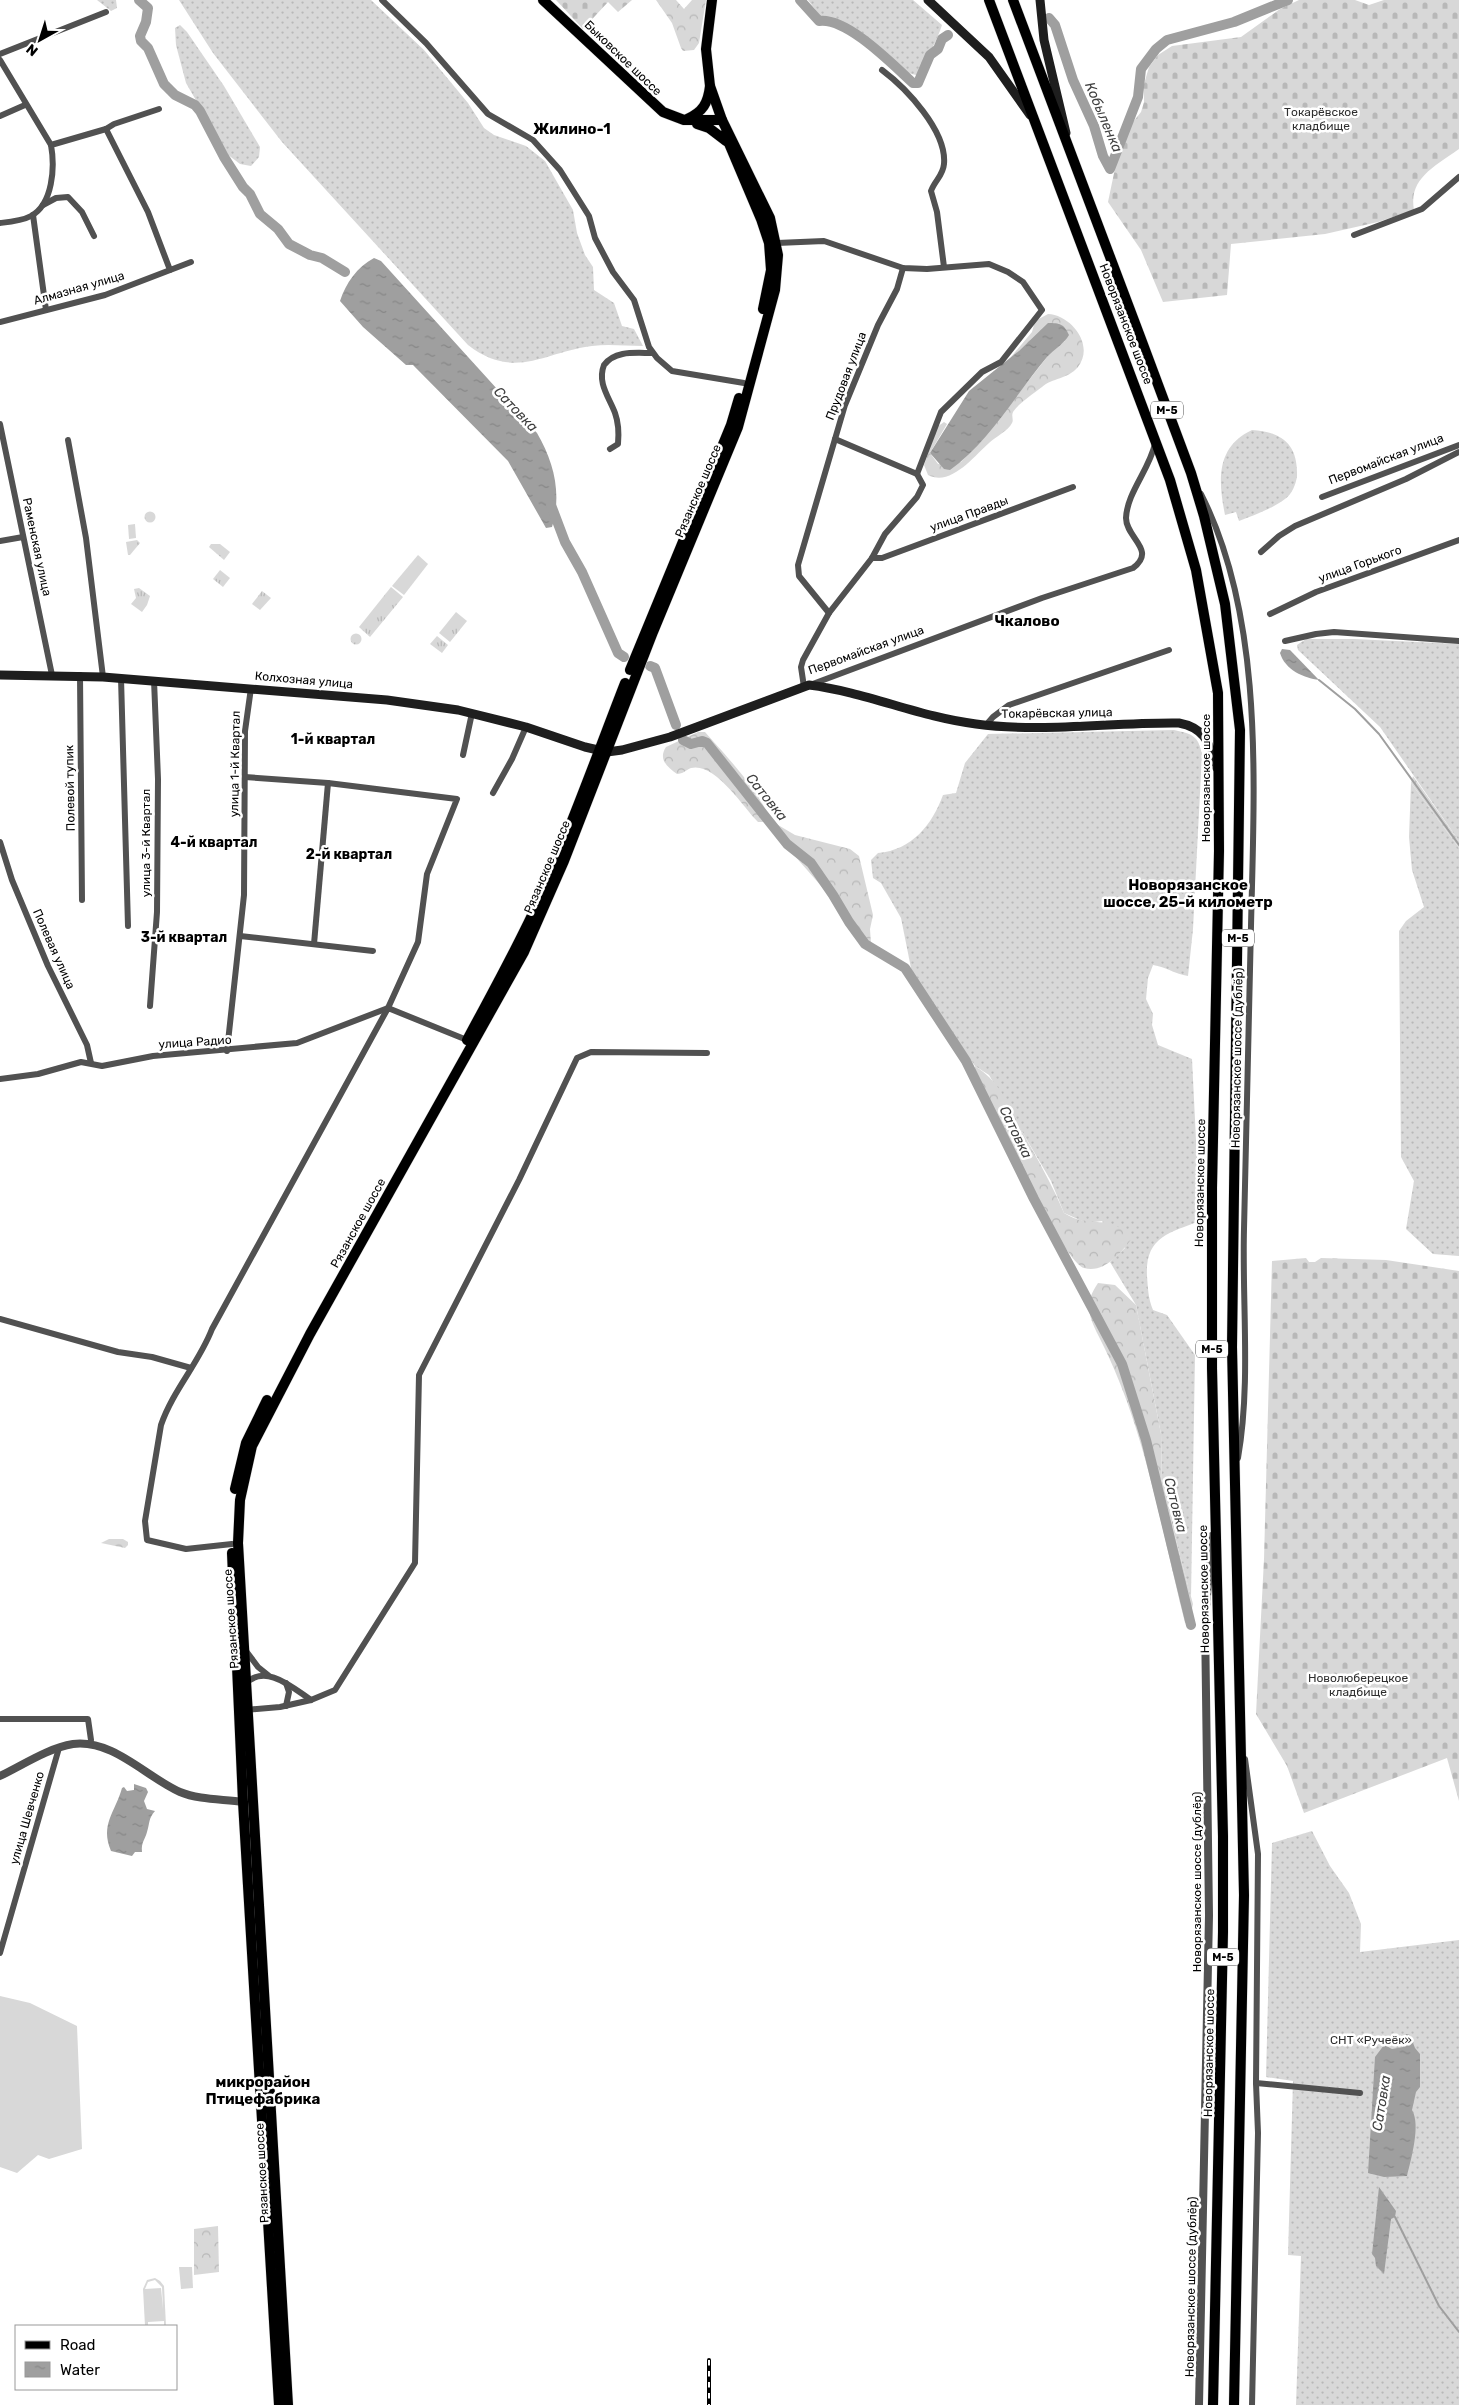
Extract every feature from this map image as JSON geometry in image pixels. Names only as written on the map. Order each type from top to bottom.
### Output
[{"type":"main road","name":"Быковское шоссе","points":[[543,0],[650,102],[663,112],[684,120],[722,120]]},
{"type":"main road","name":"Рязанское шоссе","points":[[288,2405],[244,1710],[239,1691],[232,1544],[233,1500],[240,1462],[254,1426],[517,948],[603,751],[738,427],[775,290],[778,271],[777,243],[770,218],[722,120],[710,86],[706,49],[712,0]]},
{"type":"main road","points":[[928,0],[989,57],[1036,122]]},
{"type":"main road","name":"Новорязанское шоссе","points":[[989,0],[1170,480],[1196,570],[1218,693],[1219,775],[1212,1202],[1214,1509],[1223,1836],[1223,1942],[1213,2405]]},
{"type":"main road","name":"Новорязанское шоссе","points":[[1013,0],[1191,473],[1204,516],[1225,604],[1240,730],[1240,840],[1232,1214],[1232,1347],[1242,1730],[1244,1895],[1234,2405]]},
{"type":"main road","points":[[1040,0],[1044,40],[1069,146]]},
{"type":"main road","points":[[684,120],[696,115],[705,106],[710,86]]},
{"type":"main road","points":[[684,120],[710,128],[726,141]]},
{"type":"main road","name":"Рязанское шоссе","points":[[279,2405],[243,1802],[244,1710],[248,1681],[237,1524],[241,1491],[252,1446],[310,1334],[524,952],[564,861],[646,628],[731,425],[767,293],[771,255],[762,219],[726,141],[722,120]]},
{"type":"main road","name":"Колхозная улица","points":[[0,675],[103,676],[387,700],[472,713],[603,751]]},
{"type":"main road","name":"Первомайская улица","points":[[603,751],[622,750],[670,736],[807,686]]},
{"type":"main road","name":"Токарёвская улица","points":[[807,686],[831,689],[911,711],[986,725],[1021,728],[1179,723],[1196,728],[1207,741],[1219,775]]},
{"type":"street","points":[[382,0],[426,43],[488,114],[533,140],[560,170],[589,216],[595,238],[614,272],[634,300],[652,353],[672,371],[744,383]]},
{"type":"street","points":[[0,54],[106,12]]},
{"type":"street","points":[[0,60],[25,105],[51,145],[54,175],[42,206]]},
{"type":"street","points":[[882,70],[902,87],[918,106],[936,131],[944,150],[942,175],[931,190],[938,212],[944,267]]},
{"type":"street","points":[[0,116],[25,105]]},
{"type":"street","points":[[51,145],[106,129],[114,124],[159,108]]},
{"type":"street","points":[[106,129],[148,212],[170,270]]},
{"type":"street","points":[[1354,235],[1422,210],[1459,177]]},
{"type":"street","points":[[0,223],[33,216],[42,206],[56,198],[68,197],[82,212],[94,236]]},
{"type":"street","points":[[33,216],[46,310]]},
{"type":"street","points":[[777,243],[824,241],[903,268],[989,264],[1008,272],[1023,282],[1042,310],[1001,362],[982,372],[941,412],[917,474]]},
{"type":"street","name":"Алмазная улица","points":[[0,322],[105,295],[191,262]]},
{"type":"street","name":"Прудовая улица","points":[[830,613],[799,576],[798,565],[845,405],[878,324],[898,290],[903,268]]},
{"type":"street","points":[[610,449],[618,444],[619,434],[615,413],[602,383],[604,365],[613,356],[630,352],[652,353]]},
{"type":"street","name":"Раменская улица","points":[[0,424],[52,675]]},
{"type":"street","points":[[807,686],[802,664],[830,613],[872,558],[881,541],[923,485],[917,474],[835,439]]},
{"type":"street","points":[[68,440],[86,538],[103,676]]},
{"type":"street","name":"Первомайская улица","points":[[807,686],[1042,598],[1133,568],[1140,563],[1142,549],[1126,522],[1126,512],[1134,491],[1150,464],[1156,440]]},
{"type":"street","name":"Первомайская улица","points":[[1322,497],[1459,445]]},
{"type":"street","points":[[1261,552],[1279,536],[1295,526],[1398,483],[1459,452]]},
{"type":"street","name":"улица Правды","points":[[872,558],[882,558],[948,535],[1073,487]]},
{"type":"street","points":[[0,542],[23,536]]},
{"type":"street","name":"улица Горького","points":[[1270,614],[1316,592],[1459,540]]},
{"type":"street","points":[[1285,641],[1297,637],[1334,632],[1459,641]]},
{"type":"street","points":[[986,725],[1009,705],[1169,650]]},
{"type":"street","name":"Полевой тупик","points":[[80,675],[82,900]]},
{"type":"street","points":[[121,678],[128,926]]},
{"type":"street","name":"улица 3-й Квартал","points":[[150,1006],[157,903],[158,779],[154,680]]},
{"type":"street","name":"улица 1-й Квартал","points":[[227,1051],[244,896],[245,731],[251,688]]},
{"type":"street","points":[[463,755],[472,713]]},
{"type":"street","points":[[493,793],[512,759],[526,728]]},
{"type":"street","points":[[232,1544],[186,1549],[146,1540],[145,1521],[165,1411],[205,1347],[212,1329],[388,1008],[418,942],[427,874],[457,800],[328,783],[245,777]]},
{"type":"street","points":[[314,944],[328,783]]},
{"type":"street","name":"Полевая улица","points":[[0,842],[12,880],[48,966],[87,1045],[91,1063]]},
{"type":"street","points":[[240,936],[373,951]]},
{"type":"street","points":[[388,1008],[467,1040]]},
{"type":"street","name":"улица Радио","points":[[0,1079],[38,1074],[81,1062],[102,1066],[153,1056],[227,1051],[297,1043],[388,1008]]},
{"type":"street","points":[[244,1710],[286,1706],[311,1700],[335,1690],[340,1685],[415,1563],[419,1375],[518,1180],[576,1058],[591,1052],[706,1053]]},
{"type":"street","points":[[0,1319],[118,1352],[152,1357],[191,1368]]},
{"type":"street","name":"Новорязанское шоссе (дублёр)","points":[[1199,2405],[1209,1915],[1205,1620],[1214,1509]]},
{"type":"street","points":[[246,1651],[258,1667],[268,1675],[285,1682],[311,1700]]},
{"type":"street","points":[[239,1691],[248,1681],[268,1675]]},
{"type":"street","points":[[285,1682],[289,1692],[286,1706]]},
{"type":"street","points":[[0,1719],[88,1719],[90,1742]]},
{"type":"street","points":[[1242,1730],[1258,1854],[1256,2083],[1258,2133],[1252,2405]]},
{"type":"street","points":[[0,1776],[59,1748],[90,1742],[186,1794],[243,1802]]},
{"type":"street","name":"улица Шевченко","points":[[0,1953],[59,1748]]},
{"type":"street","points":[[1256,2083],[1360,2093]]},
{"type":"green space","points":[[97,0],[116,0],[117,8],[111,11]]},
{"type":"green space","points":[[179,0],[371,0],[424,50],[468,103],[484,128],[494,135],[526,146],[545,161],[573,210],[577,233],[585,255],[593,267],[594,290],[614,303],[622,326],[634,329],[643,346],[592,346],[515,363],[485,356],[468,345],[282,142],[213,53]]},
{"type":"green space","points":[[556,0],[632,0],[618,12],[608,2],[583,29]]},
{"type":"green space","points":[[656,0],[676,0],[684,9],[692,0],[706,0],[699,43],[694,50],[683,51],[672,23]]},
{"type":"green space","points":[[808,0],[913,0],[942,25],[931,51],[916,75],[904,72],[876,44],[829,17],[820,16]]},
{"type":"green space","name":"Токарёвское кладбище","points":[[1299,0],[1355,0],[1369,5],[1384,0],[1459,0],[1459,149],[1433,167],[1420,181],[1415,189],[1413,199],[1414,210],[1378,222],[1325,234],[1231,244],[1227,295],[1163,302],[1141,250],[1108,202],[1118,154],[1129,127],[1141,112],[1144,102],[1144,84],[1149,67],[1158,55],[1172,46],[1241,37],[1280,9]]},
{"type":"green space","points":[[180,25],[187,32],[224,86],[260,147],[259,157],[251,166],[240,164],[227,154],[186,83],[176,45],[175,28]]},
{"type":"green space","points":[[1048,314],[1065,320],[1078,333],[1084,350],[1083,358],[1078,367],[1070,374],[1046,384],[1022,402],[1013,412],[1013,422],[1010,426],[953,474],[937,478],[928,475],[924,465],[937,427],[944,422],[947,424],[930,453],[938,464],[961,462],[994,425],[1055,347],[1065,341],[1020,350],[1010,358],[1032,332],[1035,321]]},
{"type":"green space","points":[[1252,430],[1272,434],[1286,442],[1295,456],[1297,476],[1290,494],[1280,503],[1239,521],[1236,512],[1225,515],[1221,489],[1222,466],[1232,446],[1240,437]]},
{"type":"green space","points":[[933,462],[939,468],[933,474],[927,468]]},
{"type":"green space","points":[[150,511],[156,517],[150,523],[144,517]]},
{"type":"green space","points":[[135,524],[136,538],[129,539],[128,525]]},
{"type":"green space","points":[[137,540],[140,543],[128,555],[126,542]]},
{"type":"green space","points":[[211,544],[220,544],[230,552],[224,560],[209,547]]},
{"type":"green space","points":[[418,555],[428,564],[404,595],[392,586]]},
{"type":"green space","points":[[220,570],[230,578],[223,587],[213,579]]},
{"type":"green space","points":[[391,587],[403,597],[370,637],[359,627]]},
{"type":"green space","points":[[139,588],[150,596],[142,612],[131,604],[136,598],[134,589]]},
{"type":"green space","points":[[262,591],[271,598],[260,610],[252,604]]},
{"type":"green space","points":[[456,612],[467,621],[450,642],[439,633]]},
{"type":"green space","points":[[356,633],[362,639],[356,645],[350,639]]},
{"type":"green space","points":[[437,636],[448,645],[442,653],[430,644]]},
{"type":"green space","points":[[1306,639],[1354,639],[1459,644],[1459,841],[1380,727],[1298,650],[1297,645]]},
{"type":"green space","points":[[1174,730],[1193,736],[1202,754],[1193,929],[1188,976],[1153,965],[1148,978],[1146,999],[1153,1014],[1152,1025],[1158,1045],[1192,1059],[1200,1221],[1161,1238],[1150,1253],[1147,1263],[1147,1276],[1149,1297],[1153,1310],[1167,1315],[1195,1355],[1191,1597],[1162,1487],[1161,1434],[1136,1305],[1110,1262],[1125,1248],[1102,1221],[1087,1223],[1064,1213],[1051,1181],[989,1075],[975,1066],[912,973],[901,918],[881,883],[873,878],[871,860],[878,853],[901,847],[911,841],[927,826],[943,795],[956,793],[965,763],[988,734]]},
{"type":"green space","points":[[698,732],[705,732],[751,786],[765,808],[768,817],[764,822],[758,822],[728,787],[709,772],[700,768],[691,768],[677,774],[667,766],[663,759],[666,747]]},
{"type":"green space","points":[[1413,776],[1459,841],[1459,848],[1411,783]]},
{"type":"green space","points":[[1411,783],[1459,848],[1459,1256],[1433,1254],[1406,1229],[1414,1181],[1401,1157],[1399,931],[1406,921],[1424,907],[1412,870],[1409,837]]},
{"type":"green space","points":[[773,822],[795,835],[850,849],[859,856],[873,915],[870,929],[871,944],[860,941],[829,895],[772,830],[770,826]]},
{"type":"green space","points":[[975,1066],[985,1073],[1001,1091],[1048,1178],[1064,1213],[1074,1218],[1107,1223],[1124,1230],[1132,1238],[1105,1265],[1099,1268],[1084,1268],[1074,1260],[1062,1243],[1034,1193],[979,1084]]},
{"type":"green space","name":"Новолюберецкое кладбище","points":[[1306,1258],[1309,1262],[1315,1262],[1321,1258],[1386,1260],[1459,1271],[1459,1801],[1447,1758],[1304,1813],[1287,1766],[1256,1714],[1264,1559],[1272,1261]]},
{"type":"green space","points":[[1098,1283],[1115,1285],[1136,1305],[1161,1434],[1162,1487],[1193,1604],[1189,1622],[1185,1623],[1152,1484],[1132,1415],[1090,1316],[1090,1301]]},
{"type":"green space","points":[[109,1539],[123,1539],[128,1542],[128,1545],[125,1548],[101,1543]]},
{"type":"green space","name":"СНТ «Ручеёк»","points":[[1312,1831],[1330,1866],[1349,1893],[1361,1924],[1360,1952],[1459,1940],[1459,2405],[1296,2405],[1301,2256],[1288,2255],[1293,2081],[1266,2077],[1272,1843]]},
{"type":"green space","points":[[0,1996],[30,2003],[77,2026],[82,2149],[49,2159],[38,2155],[17,2173],[0,2167]]},
{"type":"green space","points":[[218,2226],[219,2272],[194,2275],[194,2229]]},
{"type":"green space","points":[[179,2267],[192,2267],[193,2288],[181,2289]]},
{"type":"green space","points":[[155,2278],[164,2286],[166,2325],[164,2325],[164,2321],[148,2322],[148,2325],[145,2325],[143,2289],[147,2280]],"holes":[[[155,2280],[162,2287],[163,2309],[161,2288],[145,2289],[148,2282]]]},
{"type":"water","points":[[374,258],[381,261],[537,433],[548,455],[555,478],[556,502],[552,527],[546,528],[508,461],[413,365],[406,365],[363,327],[340,301],[345,288],[353,276],[362,266]]},
{"type":"water","points":[[1048,323],[1063,326],[1069,335],[1047,357],[1002,417],[977,446],[950,470],[944,469],[930,453],[969,391],[1020,350]]},
{"type":"water","points":[[1282,649],[1290,650],[1319,680],[1301,675],[1286,664],[1280,653]]},
{"type":"water","points":[[134,1784],[146,1788],[148,1792],[144,1801],[147,1809],[155,1811],[150,1819],[142,1852],[135,1852],[132,1856],[111,1851],[107,1833],[110,1819],[122,1788],[124,1787],[127,1791],[134,1790]]},
{"type":"water","points":[[1406,2034],[1410,2035],[1415,2048],[1420,2054],[1420,2087],[1416,2092],[1412,2110],[1416,2124],[1414,2142],[1407,2176],[1384,2177],[1368,2173],[1375,2057],[1384,2045],[1392,2049],[1403,2047]]},
{"type":"water","points":[[1379,2187],[1396,2211],[1395,2217],[1391,2219],[1384,2274],[1376,2266],[1375,2258],[1372,2254]]},
{"type":"waterway","name":"Сатовка","points":[[139,0],[148,8],[146,22],[140,36],[141,41],[148,48],[164,84],[175,95],[195,105],[200,111],[224,157],[243,187],[250,194],[260,214],[278,229],[289,244],[310,255],[322,258],[345,272]]},
{"type":"waterway","name":"Кобыленка","points":[[800,0],[819,21],[843,26],[856,34],[882,54],[913,83],[918,83],[930,55],[938,49],[942,39],[948,35]]},
{"type":"waterway","name":"Кобыленка","points":[[1049,18],[1055,25],[1073,80],[1094,126],[1103,156],[1110,169],[1138,97],[1141,69],[1156,49],[1167,40],[1234,22],[1288,0]]},
{"type":"waterway","name":"Сатовка","points":[[551,505],[565,542],[582,572],[618,653],[624,657]]},
{"type":"waterway","name":"Сатовка","points":[[650,666],[655,668],[676,725]]},
{"type":"waterway","points":[[1319,680],[1355,709],[1379,734],[1459,845]]},
{"type":"waterway","name":"Сатовка","points":[[683,740],[691,744],[702,741],[707,743],[787,844],[811,863],[865,944],[905,968],[966,1061],[1034,1199],[1122,1364],[1146,1440],[1191,1625]]},
{"type":"waterway","points":[[1395,2217],[1439,2306],[1459,2332]]},
{"type":"railway","points":[[709,2360],[709,2405]]},
{"type":"district","name":"Жилино-1","points":[[572,129]]},
{"type":"district","name":"Чкалово","points":[[1027,621]]},
{"type":"district","name":"1-й квартал","points":[[333,739]]},
{"type":"district","name":"4-й квартал","points":[[214,842]]},
{"type":"district","name":"2-й квартал","points":[[349,854]]},
{"type":"district","name":"Новорязанское шоссе, 25-й километр","points":[[1188,894]]},
{"type":"district","name":"3-й квартал","points":[[184,937]]},
{"type":"district","name":"микрорайон Птицефабрика","points":[[263,2090]]}]
